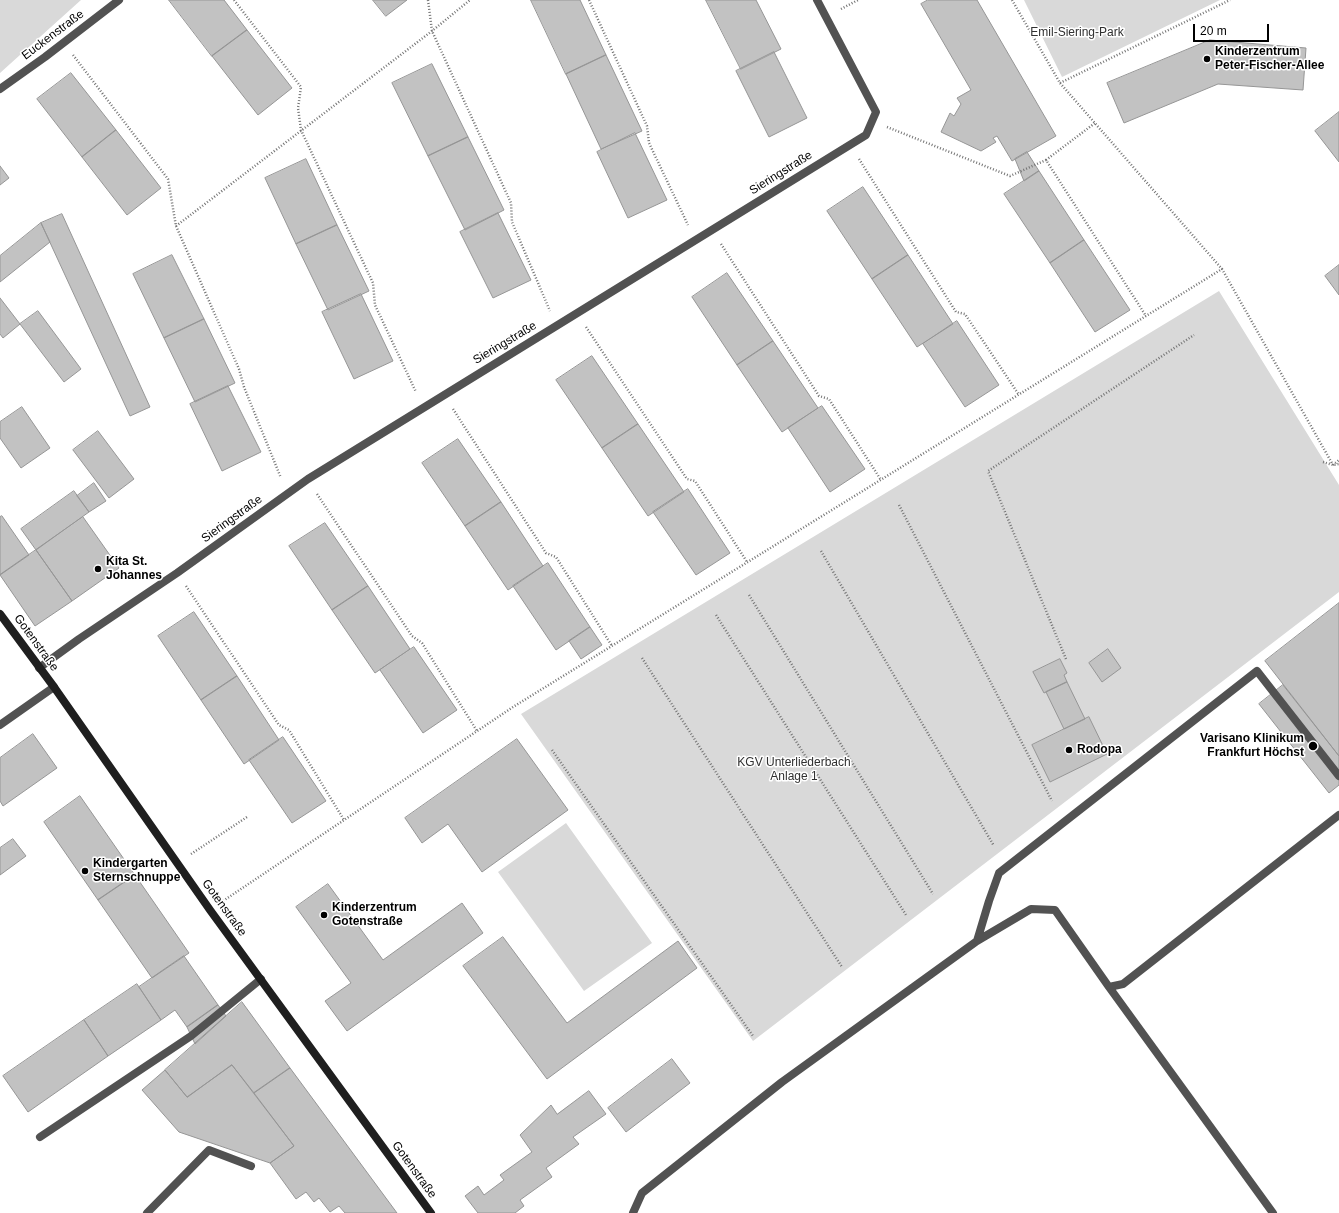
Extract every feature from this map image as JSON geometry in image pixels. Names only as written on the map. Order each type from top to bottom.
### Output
[{"type":"main road","name":"Gotenstraße","points":[[0,614],[54,687],[210,910],[431,1213]]},
{"type":"street","name":"Euckenstraße","points":[[0,89],[64,43],[119,0]]},
{"type":"street","points":[[817,0],[876,112],[872,121]]},
{"type":"street","name":"Sieringstraße","points":[[39,668],[177,573],[308,479],[866,135],[872,121]]},
{"type":"street","points":[[977,941],[999,873],[1257,671],[1339,776]]},
{"type":"street","points":[[0,725],[54,687]]},
{"type":"street","points":[[1109,987],[1123,984],[1339,815]]},
{"type":"street","points":[[633,1213],[642,1193],[776,1087],[977,941],[1031,909],[1055,910],[1273,1213]]},
{"type":"street","points":[[40,1137],[191,1036],[261,979]]},
{"type":"street","points":[[147,1213],[209,1150],[251,1166]]},
{"type":"path","points":[[234,0],[301,87],[298,108],[301,130],[373,283],[375,305],[423,407]]},
{"type":"path","points":[[428,0],[432,30],[510,203],[512,222],[556,326]]},
{"type":"path","points":[[176,226],[470,0]]},
{"type":"path","points":[[589,0],[647,126],[649,143],[695,240]]},
{"type":"path","points":[[1012,0],[1060,83],[1222,269],[1333,465]]},
{"type":"path","points":[[1060,83],[1230,0]]},
{"type":"path","points":[[64,43],[168,179],[176,226],[240,369],[244,387],[287,494]]},
{"type":"path","points":[[872,121],[1010,176],[1046,160],[1095,123]]},
{"type":"path","points":[[850,145],[956,312],[965,314],[1018,395]]},
{"type":"path","points":[[1046,160],[1146,316]]},
{"type":"path","points":[[712,230],[819,396],[829,399],[881,480]]},
{"type":"path","points":[[210,910],[514,707],[1222,269]]},
{"type":"path","points":[[577,313],[687,479],[695,481],[747,562]]},
{"type":"path","points":[[1066,659],[988,471],[1194,335]]},
{"type":"path","points":[[444,394],[546,553],[556,557],[612,646]]},
{"type":"path","points":[[1333,465],[1339,460]]},
{"type":"path","points":[[1323,462],[1333,465],[1339,464]]},
{"type":"path","points":[[308,479],[412,636],[422,643],[477,731]]},
{"type":"path","points":[[899,505],[1052,801]]},
{"type":"path","points":[[821,551],[994,846]]},
{"type":"path","points":[[177,573],[279,725],[289,730],[344,820]]},
{"type":"path","points":[[749,595],[933,894]]},
{"type":"path","points":[[716,615],[906,915]]},
{"type":"path","points":[[642,658],[842,967]]},
{"type":"path","points":[[552,750],[753,1036]]},
{"type":"path","points":[[177,863],[247,817]]},
{"type":"green space","points":[[0,0],[81,0],[0,73]]},
{"type":"green space","name":"Emil-Siering-Park","points":[[1024,0],[1220,0],[1062,77]]},
{"type":"green space","name":"KGV Unterliederbach Anlage 1","points":[[1219,291],[1339,485],[1339,592],[753,1041],[521,714]]},
{"type":"green space","points":[[566,823],[652,943],[584,991],[498,872]]},
{"type":"building","points":[[169,0],[224,0],[247,30],[212,56]]},
{"type":"building","points":[[373,0],[407,0],[386,16]]},
{"type":"building","points":[[531,0],[580,0],[606,55],[566,74]]},
{"type":"building","points":[[706,0],[756,0],[781,49],[741,69]]},
{"type":"building","points":[[928,0],[977,0],[1056,136],[1012,161],[997,136],[993,138],[996,142],[981,151],[941,132],[950,113],[954,116],[961,104],[957,98],[971,90],[921,4]]},
{"type":"building","points":[[247,30],[292,88],[258,115],[212,56]]},
{"type":"building","points":[[1210,40],[1306,48],[1303,90],[1218,84],[1124,123],[1107,83]]},
{"type":"building","points":[[774,52],[807,118],[769,137],[736,71]]},
{"type":"building","points":[[606,55],[642,131],[601,149],[566,74]]},
{"type":"building","points":[[432,64],[468,137],[428,156],[392,83]]},
{"type":"building","points":[[71,73],[116,130],[82,157],[37,99]]},
{"type":"building","points":[[1339,112],[1339,162],[1315,131]]},
{"type":"building","points":[[116,130],[161,188],[127,215],[82,157]]},
{"type":"building","points":[[635,133],[667,200],[628,218],[597,152]]},
{"type":"building","points":[[468,137],[504,210],[465,230],[428,156]]},
{"type":"building","points":[[1027,152],[1039,171],[1024,181],[1015,159]]},
{"type":"building","points":[[306,159],[337,225],[296,244],[265,178]]},
{"type":"building","points":[[0,166],[9,178],[0,185]]},
{"type":"building","points":[[1039,171],[1084,240],[1050,263],[1004,194]]},
{"type":"building","points":[[863,187],[908,255],[872,279],[827,211]]},
{"type":"building","points":[[498,213],[531,280],[493,298],[460,232]]},
{"type":"building","points":[[62,214],[150,407],[130,416],[41,223]]},
{"type":"building","points":[[41,223],[50,242],[0,282],[0,256]]},
{"type":"building","points":[[337,225],[369,291],[328,310],[296,244]]},
{"type":"building","points":[[1084,240],[1130,310],[1095,332],[1050,263]]},
{"type":"building","points":[[172,255],[204,319],[164,338],[133,274]]},
{"type":"building","points":[[908,255],[953,324],[917,347],[872,279]]},
{"type":"building","points":[[1339,265],[1339,295],[1325,276]]},
{"type":"building","points":[[727,273],[773,341],[737,365],[692,297]]},
{"type":"building","points":[[361,294],[393,361],[354,379],[322,312]]},
{"type":"building","points":[[0,298],[20,324],[3,338],[0,334]]},
{"type":"building","points":[[38,311],[81,369],[64,382],[20,324]]},
{"type":"building","points":[[204,319],[235,383],[195,402],[164,338]]},
{"type":"building","points":[[957,321],[999,385],[965,407],[923,344]]},
{"type":"building","points":[[773,341],[818,408],[782,432],[737,365]]},
{"type":"building","points":[[592,356],[638,424],[602,448],[556,380]]},
{"type":"building","points":[[228,386],[261,452],[222,471],[190,404]]},
{"type":"building","points":[[822,406],[865,469],[830,492],[788,428]]},
{"type":"building","points":[[22,407],[50,448],[21,468],[0,438],[0,422]]},
{"type":"building","points":[[638,424],[684,492],[648,516],[602,448]]},
{"type":"building","points":[[98,431],[134,479],[109,498],[73,450]]},
{"type":"building","points":[[458,439],[501,502],[465,526],[422,463]]},
{"type":"building","points":[[94,483],[106,501],[89,512],[77,496]]},
{"type":"building","points":[[688,489],[730,553],[696,575],[653,512]]},
{"type":"building","points":[[74,491],[89,512],[36,550],[21,529]]},
{"type":"building","points":[[501,502],[543,566],[508,590],[465,526]]},
{"type":"building","points":[[2,516],[29,555],[0,575],[0,517]]},
{"type":"building","points":[[83,517],[119,568],[72,601],[36,550]]},
{"type":"building","points":[[325,523],[368,586],[332,610],[289,546]]},
{"type":"building","points":[[36,550],[72,601],[35,626],[0,575]]},
{"type":"building","points":[[548,563],[590,627],[556,650],[513,586]]},
{"type":"building","points":[[368,586],[410,649],[375,673],[332,610]]},
{"type":"building","name":"Varisano Klinikum Frankfurt Höchst","points":[[1339,603],[1339,756],[1265,661]]},
{"type":"building","points":[[194,612],[237,676],[201,700],[158,636]]},
{"type":"building","points":[[590,627],[602,645],[581,659],[569,641]]},
{"type":"building","points":[[414,647],[457,710],[423,733],[380,670]]},
{"type":"building","points":[[1108,649],[1121,668],[1102,682],[1089,663]]},
{"type":"building","points":[[1060,659],[1067,673],[1064,675],[1067,682],[1044,693],[1033,672]]},
{"type":"building","points":[[237,676],[279,740],[244,764],[201,700]]},
{"type":"building","points":[[1067,682],[1085,719],[1064,729],[1046,692]]},
{"type":"building","points":[[1283,685],[1339,756],[1339,785],[1329,793],[1259,704]]},
{"type":"building","name":"Rodopa","points":[[1089,717],[1107,754],[1050,782],[1032,745]]},
{"type":"building","points":[[33,734],[57,768],[3,806],[0,801],[0,758]]},
{"type":"building","points":[[283,737],[326,801],[292,823],[249,760]]},
{"type":"building","points":[[517,739],[568,810],[482,872],[448,824],[422,843],[405,818]]},
{"type":"building","points":[[80,796],[135,875],[98,900],[44,822]]},
{"type":"building","points":[[13,839],[26,856],[0,875],[0,848]]},
{"type":"building","points":[[135,875],[189,953],[152,978],[98,900]]},
{"type":"building","points":[[328,884],[383,960],[462,903],[483,933],[347,1031],[325,1001],[351,983],[296,907]]},
{"type":"building","points":[[503,937],[567,1023],[678,941],[697,968],[547,1079],[463,966]]},
{"type":"building","points":[[184,956],[218,1005],[187,1027],[175,1010],[161,1020],[139,987]]},
{"type":"building","points":[[137,984],[161,1020],[108,1056],[84,1020]]},
{"type":"building","points":[[242,1002],[290,1068],[254,1093],[232,1065],[187,1097],[165,1070]]},
{"type":"building","points":[[218,1005],[226,1016],[195,1044],[187,1027]]},
{"type":"building","points":[[84,1020],[108,1056],[28,1112],[3,1076]]},
{"type":"building","points":[[672,1059],[690,1083],[626,1132],[608,1108]]},
{"type":"building","points":[[232,1065],[294,1146],[270,1163],[179,1132],[142,1090],[165,1070],[187,1097]]},
{"type":"building","points":[[290,1068],[397,1213],[345,1213],[339,1206],[330,1212],[319,1198],[314,1202],[306,1192],[296,1199],[270,1163],[294,1146],[254,1093]]},
{"type":"building","points":[[589,1091],[606,1114],[573,1137],[579,1144],[546,1168],[552,1177],[520,1200],[524,1206],[515,1213],[478,1213],[465,1196],[478,1186],[484,1195],[504,1180],[500,1175],[532,1152],[520,1135],[551,1105],[557,1114]]},
{"type":"place","name":"Kinderzentrum Peter-Fischer-Allee","points":[[1207,59]]},
{"type":"place","name":"Kita St. Johannes","points":[[98,569]]},
{"type":"place","name":"Varisano Klinikum Frankfurt Höchst","points":[[1313,746]]},
{"type":"place","name":"Rodopa","points":[[1069,750]]},
{"type":"place","name":"Kindergarten Sternschnuppe","points":[[85,871]]},
{"type":"place","name":"Kinderzentrum Gotenstraße","points":[[324,915]]}]
